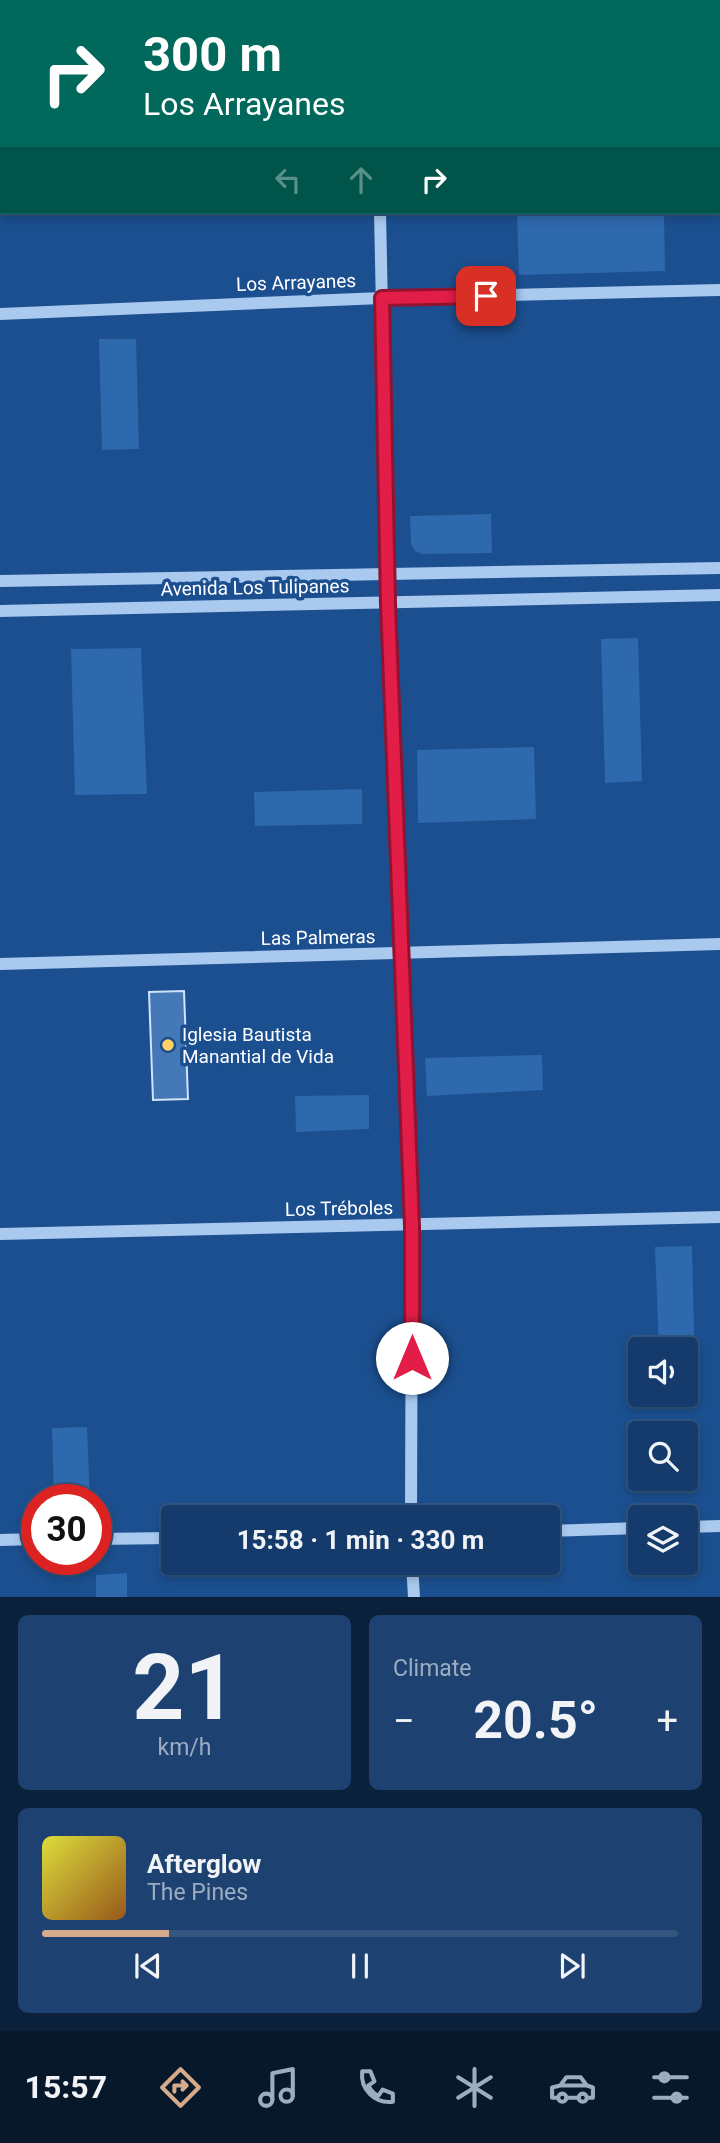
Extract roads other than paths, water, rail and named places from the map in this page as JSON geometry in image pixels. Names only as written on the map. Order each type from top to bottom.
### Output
[{"type":"street","points":[[380,214],[387,573],[399,954],[412,1226],[411,1505]]},
{"type":"street","name":"Los Arrayanes","points":[[0,314],[382,298],[720,290]]},
{"type":"street","name":"Avenida Los Tulipanes","points":[[0,581],[720,568]]},
{"type":"street","name":"Avenida Los Tulipanes","points":[[0,611],[720,595]]},
{"type":"street","name":"Las Palmeras","points":[[0,964],[720,944]]},
{"type":"street","name":"Los Tréboles","points":[[0,1234],[720,1217]]},
{"type":"street","points":[[698,1527],[720,1526]]},
{"type":"street","points":[[560,1531],[628,1528]]},
{"type":"street","points":[[112,1539],[161,1538]]},
{"type":"street","points":[[0,1540],[21,1539]]},
{"type":"street","points":[[413,1575],[414,1597]]},
{"type":"place","name":"Iglesia Bautista Manantial de Vida","points":[[168,1045]]}]
